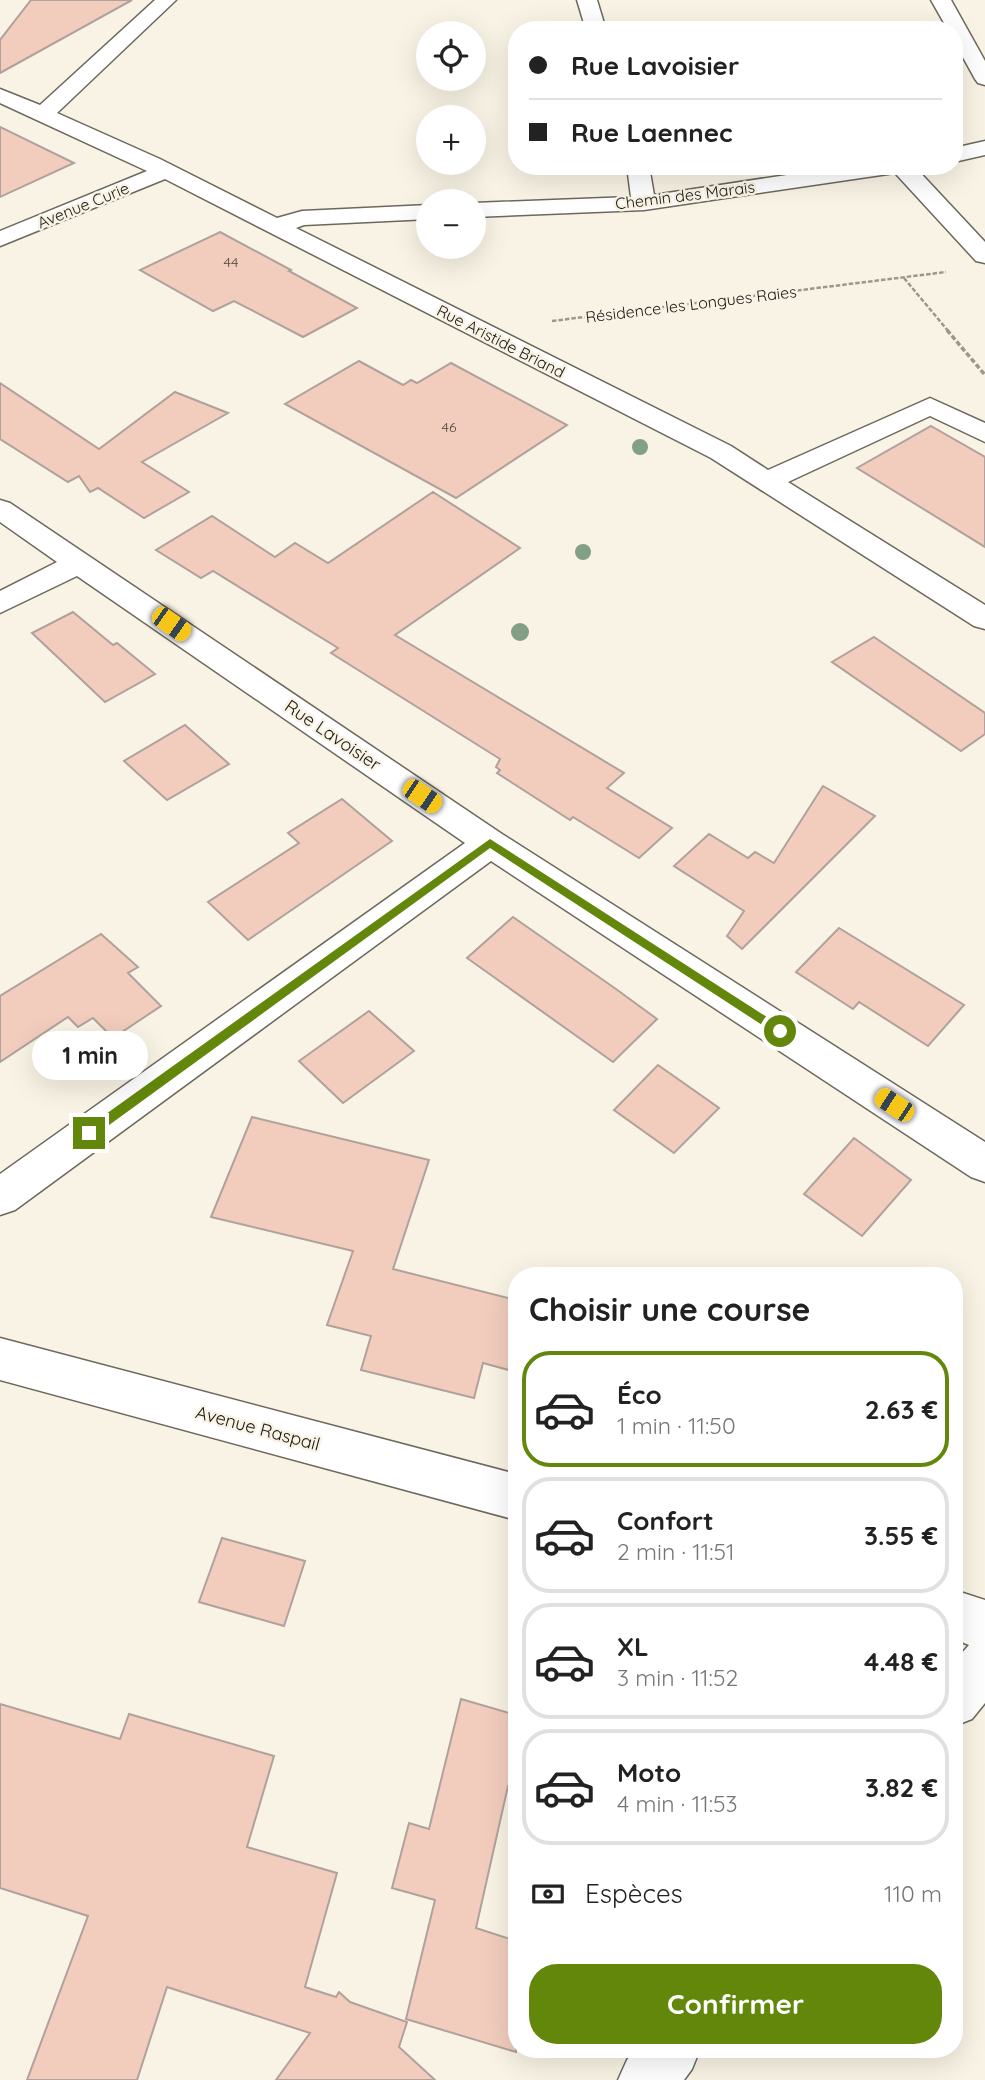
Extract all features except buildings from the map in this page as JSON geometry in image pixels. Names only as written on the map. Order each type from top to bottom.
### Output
[{"type":"street","points":[[44,113],[166,0]]},
{"type":"street","points":[[587,0],[593,21]]},
{"type":"street","points":[[940,0],[952,21]]},
{"type":"street","points":[[963,40],[985,79]]},
{"type":"street","name":"Rue Aristide Briand","points":[[0,94],[166,171],[721,452],[985,619]]},
{"type":"street","points":[[963,153],[985,148]]},
{"type":"street","name":"Avenue Curie","points":[[0,239],[166,171]]},
{"type":"street","points":[[640,175],[645,202]]},
{"type":"street","name":"Chemin des Marais","points":[[486,209],[645,202],[832,175]]},
{"type":"street","points":[[909,175],[985,256]]},
{"type":"street","points":[[274,227],[302,218],[416,213]]},
{"type":"street","points":[[769,480],[930,406],[985,434]]},
{"type":"street","name":"Rue Lavoisier","points":[[0,509],[490,843],[985,1164]]},
{"type":"street","points":[[0,603],[80,562]]},
{"type":"street","points":[[0,1197],[490,843]]},
{"type":"street","name":"Avenue Raspail","points":[[0,1359],[508,1495]]},
{"type":"street","points":[[963,1618],[985,1625]]},
{"type":"street","points":[[963,1690],[985,1662]]},
{"type":"street","points":[[647,2080],[665,2058]]},
{"type":"path","name":"Résidence les Longues Raies","points":[[479,330],[958,271]]},
{"type":"path","points":[[903,278],[985,375]]},
{"type":"route","points":[[89,1133],[490,843],[780,1031]]}]
